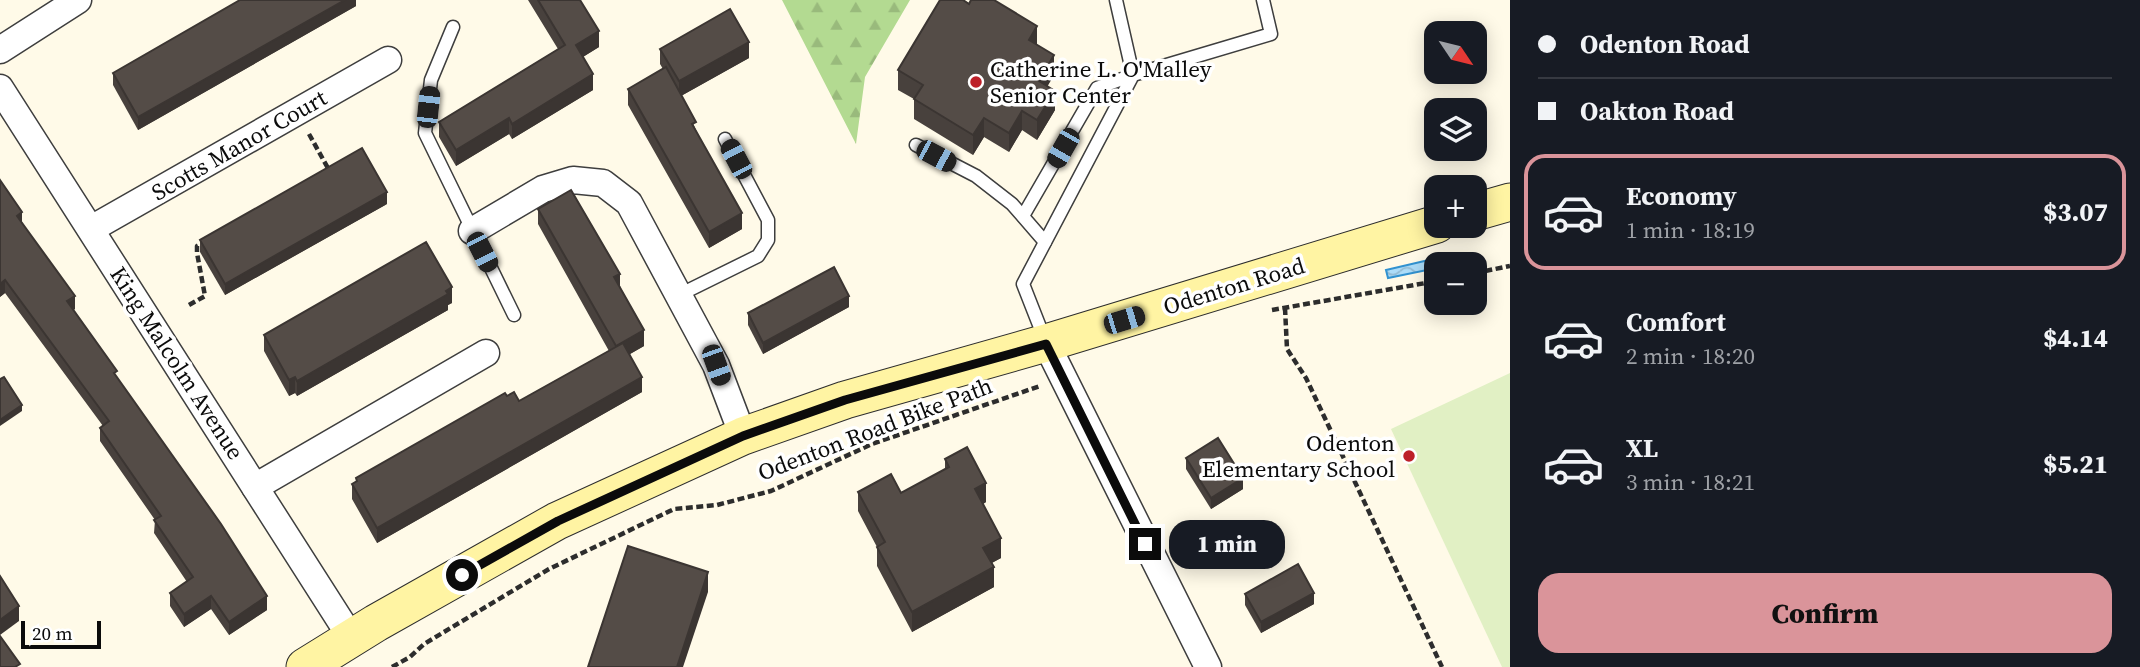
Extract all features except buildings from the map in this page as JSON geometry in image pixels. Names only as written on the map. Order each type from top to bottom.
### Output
[{"type":"street","points":[[0,50],[78,0]]},
{"type":"street","name":"Scotts Manor Court","points":[[91,229],[388,60]]},
{"type":"street","name":"King Malcolm Avenue","points":[[0,88],[352,639]]},
{"type":"street","points":[[472,231],[543,189],[573,180],[603,183],[629,203],[716,365],[743,436]]},
{"type":"street","points":[[1487,209],[1510,202]]},
{"type":"street","name":"Odenton Road","points":[[305,667],[558,521],[743,436],[845,400],[1054,359],[1424,229]]},
{"type":"street","points":[[255,487],[486,353]]},
{"type":"street","points":[[1054,359],[1208,667]]},
{"type":"lane","points":[[1054,359],[1024,284],[1133,75],[1116,0]]},
{"type":"lane","points":[[1023,216],[1097,88],[1272,34],[1263,0]]},
{"type":"lane","points":[[453,27],[431,80],[425,133],[514,315]]},
{"type":"lane","points":[[679,295],[758,256],[768,240],[768,220],[725,139]]},
{"type":"lane","points":[[916,145],[976,176],[1012,204],[1045,242]]},
{"type":"path","points":[[297,112],[329,170],[319,176]]},
{"type":"path","points":[[189,305],[205,296],[197,246],[207,241]]},
{"type":"path","points":[[1487,271],[1510,266]]},
{"type":"path","points":[[1259,312],[1424,283]]},
{"type":"path","points":[[1284,308],[1287,349],[1306,378],[1442,667]]},
{"type":"path","name":"Odenton Road Bike Path","points":[[392,667],[410,657],[424,644],[550,569],[674,509],[717,505],[771,491],[873,444],[1048,383],[1054,359]]},
{"type":"green space","points":[[782,0],[910,0],[865,77],[856,144]]},
{"type":"green space","points":[[1510,373],[1510,667],[1502,667],[1391,429]]},
{"type":"water","points":[[1424,261],[1424,271],[1388,278],[1386,270]]},
{"type":"place","name":"Catherine L. O'Malley Senior Center","points":[[976,82]]},
{"type":"place","name":"Odenton Elementary School","points":[[1409,456]]},
{"type":"route","points":[[462,575],[558,521],[743,436],[845,400],[1046,344],[1145,544]]}]
